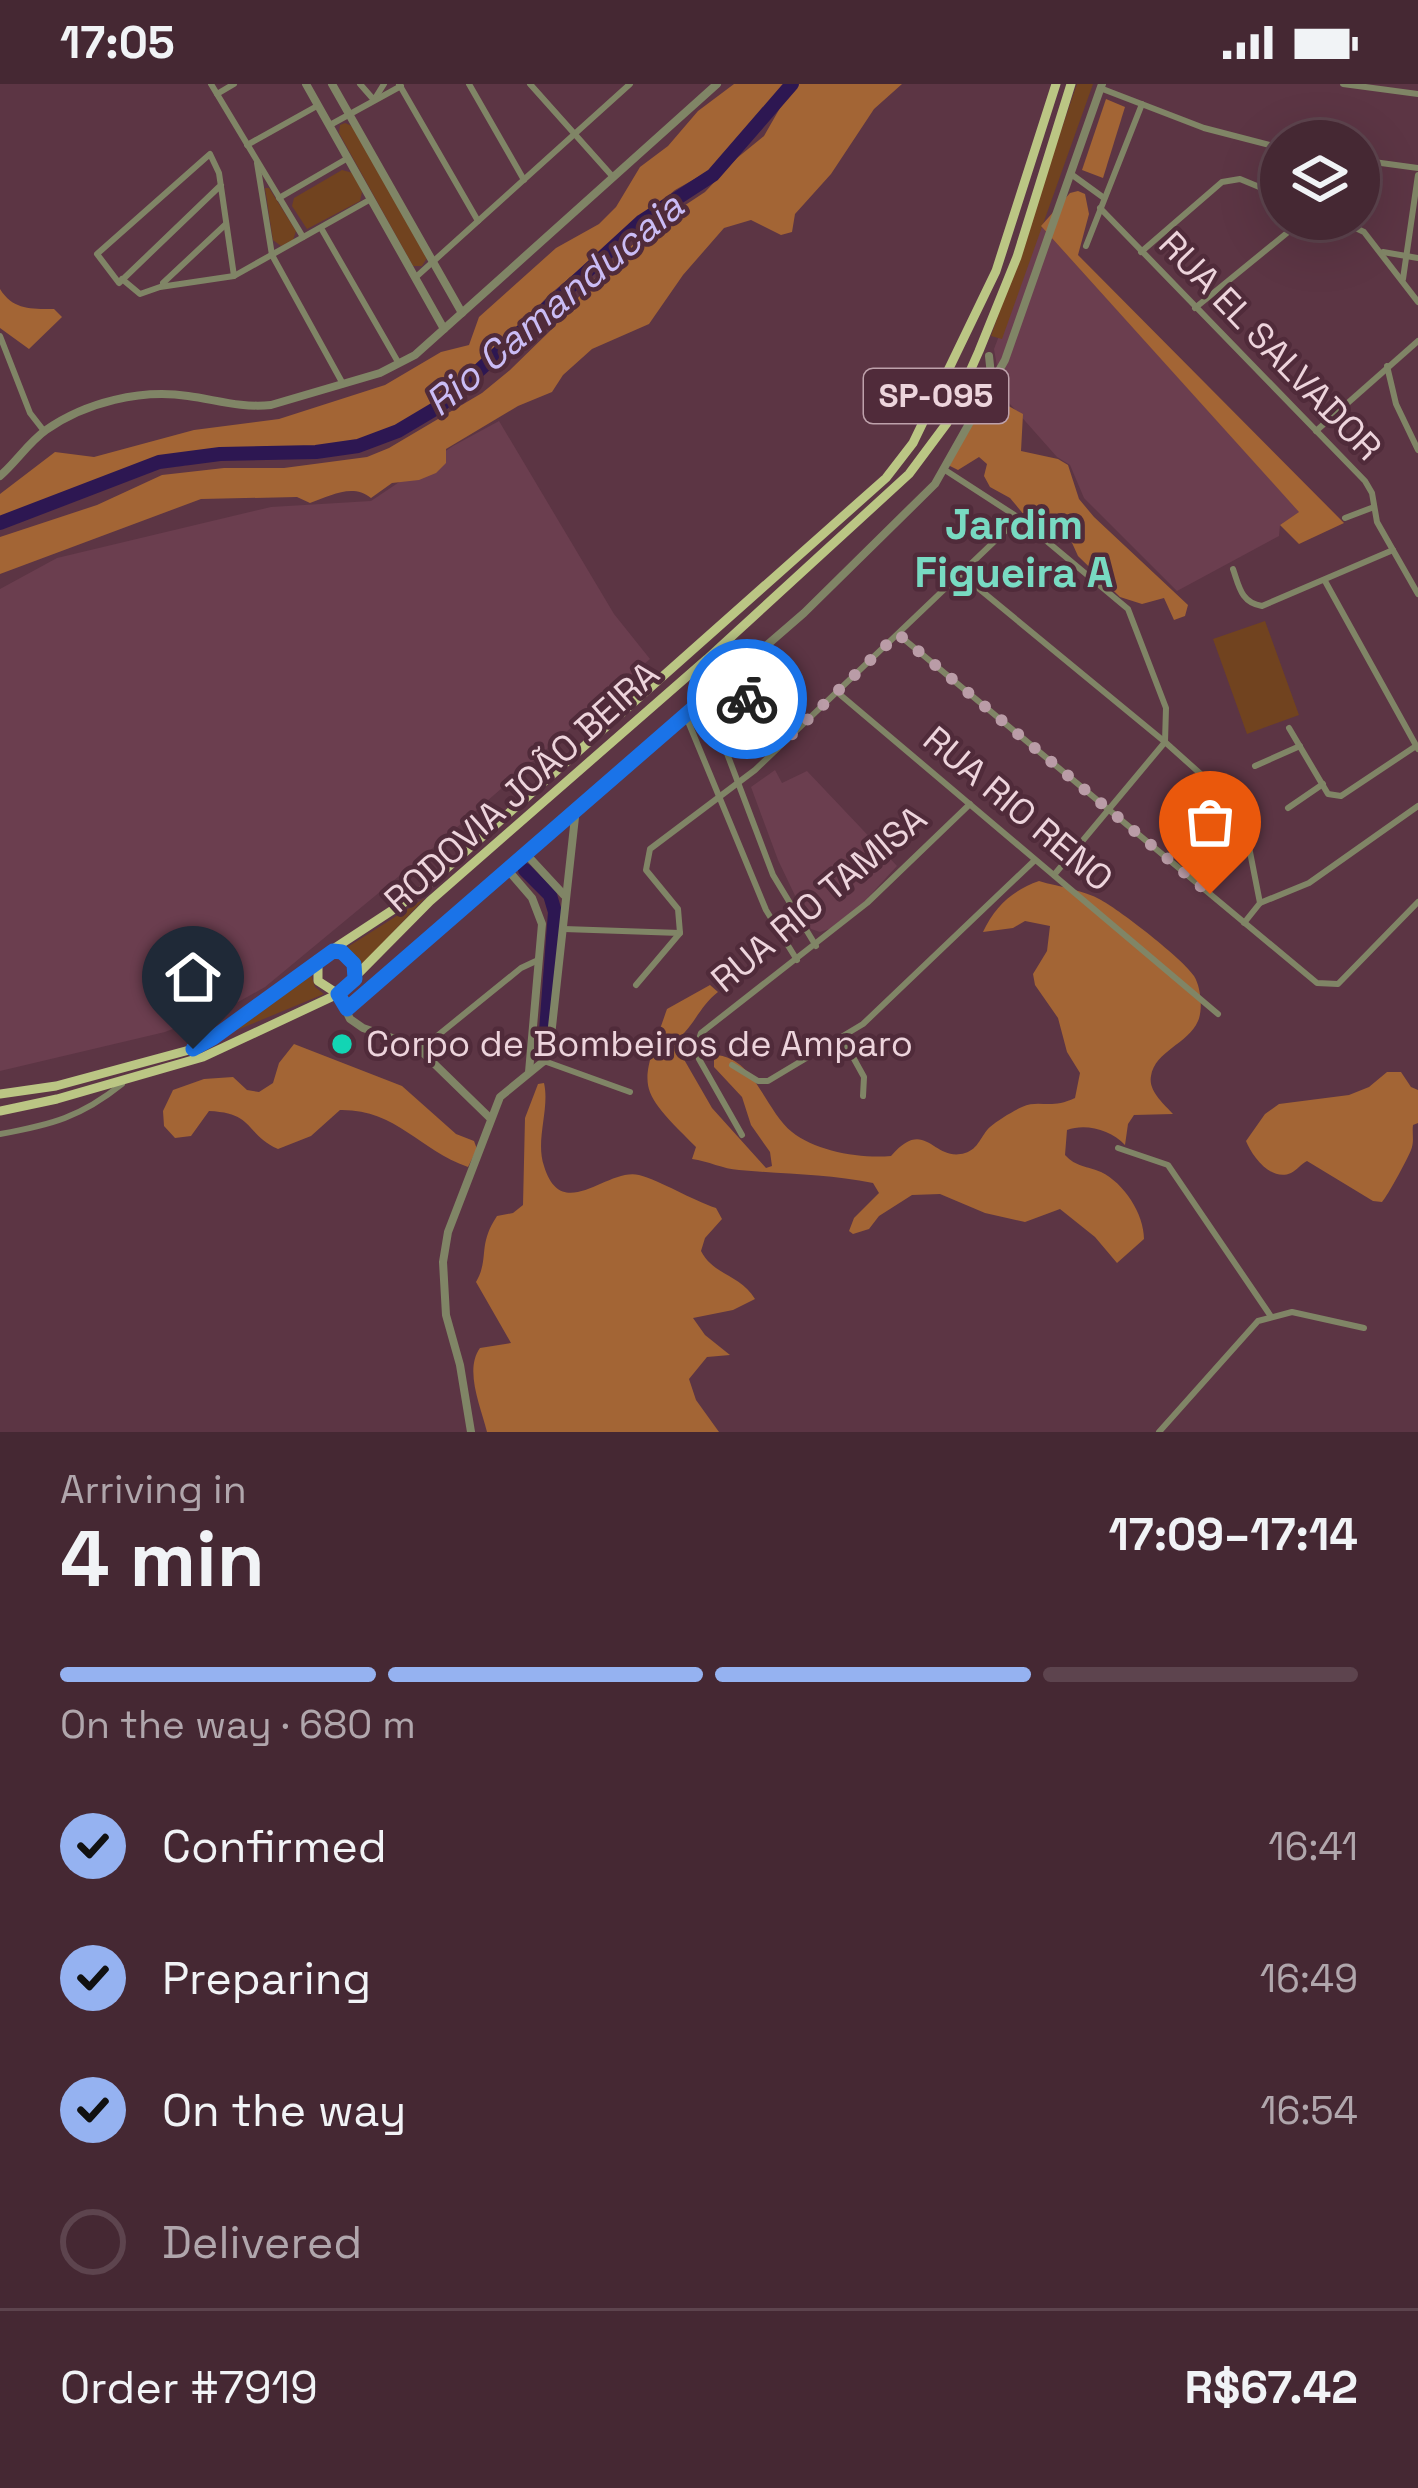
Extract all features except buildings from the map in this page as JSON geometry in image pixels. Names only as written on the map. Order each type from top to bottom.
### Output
[{"type":"main road","name":"RODOVIA JOÃO BEIRA","points":[[0,1094],[56,1086],[193,1049],[213,1038],[323,956],[420,892],[886,478],[913,443],[1005,250],[1056,84]]},
{"type":"main road","name":"RODOVIA JOÃO BEIRA","points":[[0,1111],[203,1057],[338,994],[430,902],[909,474],[947,423],[984,353],[1072,84]]},
{"type":"main road","points":[[960,348],[984,353]]},
{"type":"main road","points":[[949,370],[967,387]]},
{"type":"main road","points":[[338,994],[318,981],[323,956],[342,952],[349,956],[355,979]]},
{"type":"street","points":[[211,84],[303,238]]},
{"type":"street","points":[[217,94],[234,84]]},
{"type":"street","points":[[306,84],[444,329]]},
{"type":"street","points":[[332,84],[462,313]]},
{"type":"street","points":[[360,84],[374,100]]},
{"type":"street","points":[[374,100],[384,84]]},
{"type":"street","points":[[470,84],[524,179]]},
{"type":"street","points":[[530,84],[614,177]]},
{"type":"street","points":[[609,84],[619,94]]},
{"type":"street","points":[[416,277],[630,84]]},
{"type":"street","points":[[0,476],[44,431],[72,415],[136,394],[193,396],[252,407],[400,365],[717,84]]},
{"type":"street","points":[[1343,84],[1418,94]]},
{"type":"street","points":[[330,125],[401,85],[478,221]]},
{"type":"street","points":[[347,1009],[804,613],[935,484],[1005,360],[1101,86],[1227,135],[1260,143]]},
{"type":"street","points":[[1086,246],[1142,104]]},
{"type":"street","points":[[247,145],[318,105]]},
{"type":"street","points":[[221,185],[119,283],[97,254],[210,154],[221,185],[234,276]]},
{"type":"street","points":[[279,198],[349,158]]},
{"type":"street","points":[[257,163],[272,255],[343,384]]},
{"type":"street","points":[[1380,164],[1418,172],[1402,281]]},
{"type":"street","points":[[1071,173],[1104,198]]},
{"type":"street","points":[[1141,252],[1222,182],[1232,178],[1260,188]]},
{"type":"street","points":[[122,279],[140,294],[234,276],[371,199]]},
{"type":"street","name":"RUA EL SALVADOR","points":[[1100,208],[1365,481],[1377,522],[1418,594]]},
{"type":"street","points":[[160,287],[226,224]]},
{"type":"street","points":[[321,227],[400,365]]},
{"type":"street","points":[[1195,308],[1278,240]]},
{"type":"street","points":[[1370,240],[1418,302]]},
{"type":"street","points":[[1379,251],[1418,258]]},
{"type":"street","points":[[0,337],[30,413],[44,431]]},
{"type":"street","points":[[1316,431],[1418,340]]},
{"type":"street","points":[[984,353],[1005,360]]},
{"type":"street","points":[[981,403],[967,387],[991,375],[984,353]]},
{"type":"street","points":[[1387,366],[1396,404],[1418,450]]},
{"type":"street","points":[[945,470],[1019,518],[1128,609],[1166,708],[1165,742],[1054,875]]},
{"type":"street","points":[[1345,518],[1374,507]]},
{"type":"street","points":[[636,985],[680,933],[678,909],[652,879],[646,860],[650,849],[786,740],[1019,518]]},
{"type":"street","points":[[1233,569],[1244,597],[1262,606],[1393,550]]},
{"type":"street","points":[[961,574],[1242,811],[1260,903]]},
{"type":"street","points":[[1289,728],[1334,797],[1417,748],[1325,581]]},
{"type":"street","points":[[898,634],[1317,983],[1338,985],[1418,902]]},
{"type":"street","points":[[728,678],[786,740]]},
{"type":"street","name":"RUA RIO RENO","points":[[837,692],[1218,1014]]},
{"type":"street","points":[[706,697],[783,896],[816,946]]},
{"type":"street","points":[[685,714],[766,910],[797,960]]},
{"type":"street","points":[[1256,766],[1300,746]]},
{"type":"street","points":[[1288,808],[1322,784]]},
{"type":"street","name":"RUA RIO TAMISA","points":[[742,1135],[699,1059],[701,1033],[867,903],[970,804]]},
{"type":"street","points":[[1244,923],[1260,903],[1309,883],[1418,806]]},
{"type":"street","points":[[471,1432],[446,1315],[442,1262],[448,1232],[500,1097],[544,1061],[550,1045],[576,808]]},
{"type":"street","points":[[526,854],[565,896]]},
{"type":"street","points":[[731,1065],[758,1081],[768,1081],[843,1038],[1035,860]]},
{"type":"street","points":[[508,870],[539,909],[542,924],[529,1072]]},
{"type":"street","points":[[564,928],[680,933]]},
{"type":"street","points":[[421,1049],[520,968],[536,961]]},
{"type":"street","points":[[338,994],[350,1019],[421,1049],[490,1118]]},
{"type":"street","points":[[843,1038],[864,1077],[863,1096]]},
{"type":"street","points":[[532,1059],[630,1092]]},
{"type":"street","points":[[0,1134],[59,1123],[97,1104],[130,1077]]},
{"type":"street","points":[[1118,1148],[1168,1165],[1270,1315]]},
{"type":"street","points":[[1159,1432],[1258,1321],[1270,1315],[1316,1315],[1364,1328]]},
{"type":"shaded area","points":[[734,84],[786,84],[716,167],[675,190],[549,295],[459,389],[411,424],[342,451],[222,455],[151,469],[130,480],[60,497],[0,525],[0,494],[55,452],[94,457],[194,430],[279,419],[385,385],[441,352],[469,345],[479,317],[556,248],[599,224],[616,207],[640,167]]},
{"type":"shaded area","points":[[798,84],[902,84],[874,109],[831,174],[795,214],[792,232],[781,235],[751,220],[724,228],[649,324],[592,349],[552,392],[518,406],[446,449],[446,463],[436,473],[392,483],[371,498],[349,491],[310,503],[297,497],[201,499],[0,574],[0,537],[97,505],[162,475],[284,468],[367,457],[482,393],[552,329],[593,280],[655,225],[705,192],[764,136]]},
{"type":"shaded area","points":[[1077,84],[1093,84],[1002,339],[991,336]]},
{"type":"shaded area","points":[[1106,99],[1125,107],[1103,178],[1082,170]]},
{"type":"shaded area","points":[[345,123],[352,126],[427,258],[422,266],[413,266],[339,133]]},
{"type":"shaded area","points":[[342,170],[353,173],[362,192],[360,201],[307,229],[292,206],[294,198]]},
{"type":"shaded area","points":[[265,188],[296,231],[293,240],[281,246],[273,240]]},
{"type":"shaded area","points":[[1070,193],[1085,194],[1089,214],[1078,255],[1344,523],[1299,544],[1280,525],[1299,512],[1041,226]]},
{"type":"shaded area","points":[[1041,226],[1300,512],[1280,525],[1279,536],[1177,591],[1084,498],[1070,465],[1057,457],[1002,395],[994,349]]},
{"type":"shaded area","points":[[0,289],[17,305],[54,309],[62,317],[29,349],[0,328]]},
{"type":"shaded area","points":[[999,393],[1003,403],[1023,414],[1021,451],[1068,465],[1079,499],[1188,605],[1185,616],[1174,620],[1164,598],[1142,604],[1120,597],[1078,556],[1068,534],[1025,516],[1010,498],[990,487],[984,476],[987,464],[979,457],[958,470],[948,465],[982,405]]},
{"type":"shaded area","points":[[499,421],[614,614],[650,659],[265,987],[165,1032],[0,1071],[0,589],[57,558],[271,507],[371,501]]},
{"type":"shaded area","points":[[1265,621],[1299,715],[1247,734],[1213,639]]},
{"type":"shaded area","points":[[775,770],[782,783],[807,771],[897,866],[835,927],[820,932],[811,929],[778,860],[751,787]]},
{"type":"shaded area","points":[[1039,881],[1087,894],[1110,906],[1178,958],[1194,976],[1200,992],[1198,1021],[1159,1060],[1151,1076],[1154,1092],[1173,1114],[1134,1115],[1125,1145],[1098,1129],[1067,1130],[1065,1155],[1117,1184],[1141,1220],[1144,1239],[1117,1263],[1095,1237],[1060,1209],[1025,1222],[985,1213],[940,1194],[912,1195],[879,1216],[869,1229],[853,1234],[849,1231],[854,1218],[879,1193],[873,1183],[733,1169],[692,1159],[696,1147],[653,1098],[648,1072],[667,1009],[710,985],[718,992],[678,1039],[678,1049],[712,1108],[766,1168],[772,1166],[770,1152],[751,1125],[742,1097],[714,1067],[714,1055],[739,1064],[792,1132],[826,1149],[853,1155],[891,1156],[913,1140],[945,1152],[965,1153],[990,1127],[1018,1109],[1075,1098],[1080,1073],[1067,1052],[1058,1018],[1035,985],[1033,974],[1047,951],[1050,926],[1025,921],[1013,928],[983,932],[1006,900]]},
{"type":"shaded area","points":[[425,898],[360,967],[357,956],[346,948]]},
{"type":"shaded area","points":[[310,972],[315,987],[324,994],[225,1035]]},
{"type":"shaded area","points":[[294,1044],[402,1086],[456,1134],[474,1141],[477,1149],[468,1167],[392,1123],[360,1111],[340,1110],[311,1136],[278,1149],[242,1120],[224,1113],[209,1111],[191,1136],[175,1138],[164,1126],[163,1111],[173,1090],[204,1079],[233,1077],[247,1090],[259,1092],[273,1083],[279,1063]]},
{"type":"shaded area","points":[[1387,1072],[1401,1072],[1418,1090],[1418,1123],[1413,1125],[1411,1151],[1382,1202],[1307,1161],[1291,1173],[1276,1174],[1249,1147],[1246,1141],[1265,1114],[1279,1104],[1349,1095]]},
{"type":"shaded area","points":[[544,1083],[542,1156],[552,1183],[562,1191],[574,1193],[639,1175],[716,1208],[722,1219],[705,1238],[701,1251],[755,1299],[733,1310],[693,1318],[730,1355],[707,1357],[689,1379],[696,1400],[719,1432],[487,1432],[475,1389],[475,1357],[480,1348],[511,1343],[476,1282],[497,1216],[523,1205],[525,1118],[538,1084]]},
{"type":"waterway","name":"Rio Camanducaia","points":[[0,523],[159,462],[220,454],[316,452],[358,446],[398,431],[440,406],[642,221],[713,175],[792,84]]},
{"type":"waterway","points":[[525,870],[550,895],[555,912],[545,1044]]},
{"type":"way so far","points":[[747,699],[786,740],[898,634],[1210,894]]},
{"type":"place","name":"Corpo de Bombeiros de Amparo","points":[[342,1044]]},
{"type":"district","name":"Jardim Figueira A","points":[[1014,548]]},
{"type":"route","points":[[193,1049],[328,952],[349,956],[356,969],[355,979],[338,994],[347,1009],[728,678],[747,699]]}]
